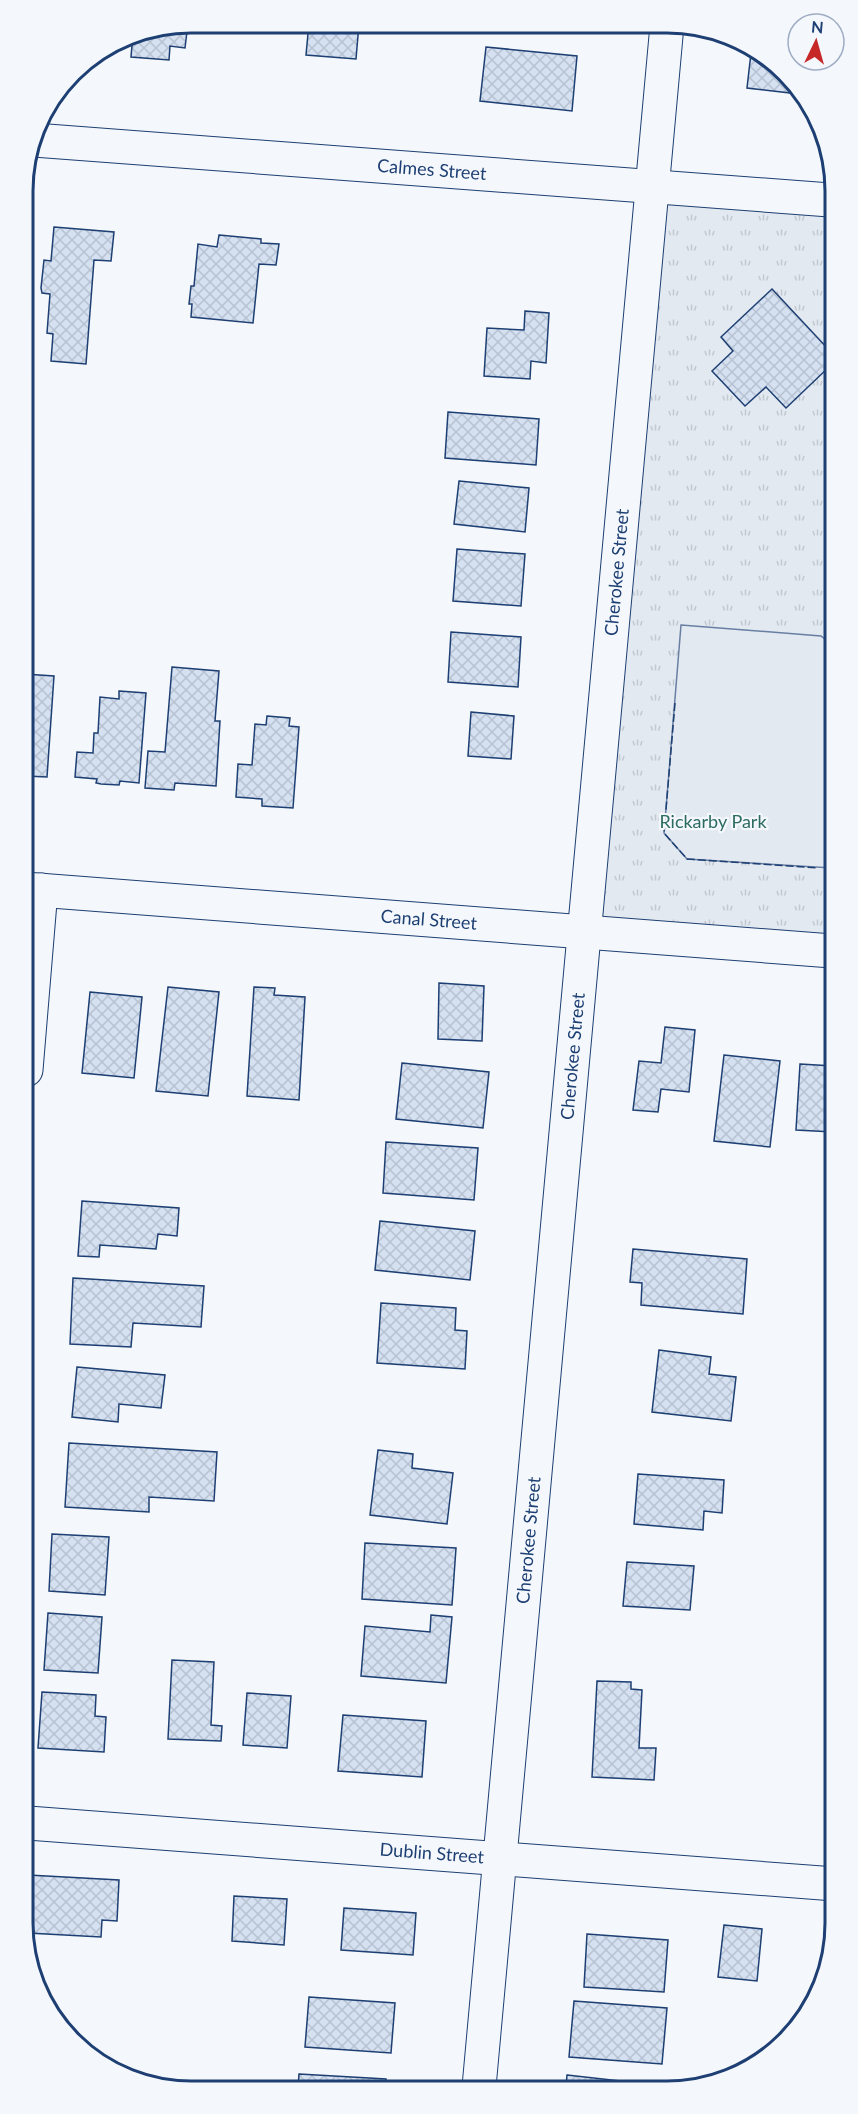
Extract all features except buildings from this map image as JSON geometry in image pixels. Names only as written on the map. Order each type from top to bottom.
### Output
[{"type":"street","name":"Cherokee Street","points":[[480,2081],[666,33]]},
{"type":"street","name":"Calmes Street","points":[[41,141],[825,200]]},
{"type":"street","name":"Canal Street","points":[[33,889],[825,950]]},
{"type":"street","name":"Dublin Street","points":[[33,1823],[825,1883]]},
{"type":"green space","name":"Rickarby Park","points":[[653,187],[825,200],[825,950],[583,932]]},
{"type":"green space","points":[[681,625],[821,636],[825,639],[825,868],[687,859],[664,833]]},
{"type":"fence","points":[[675,703],[664,833],[687,859],[818,868]]}]
